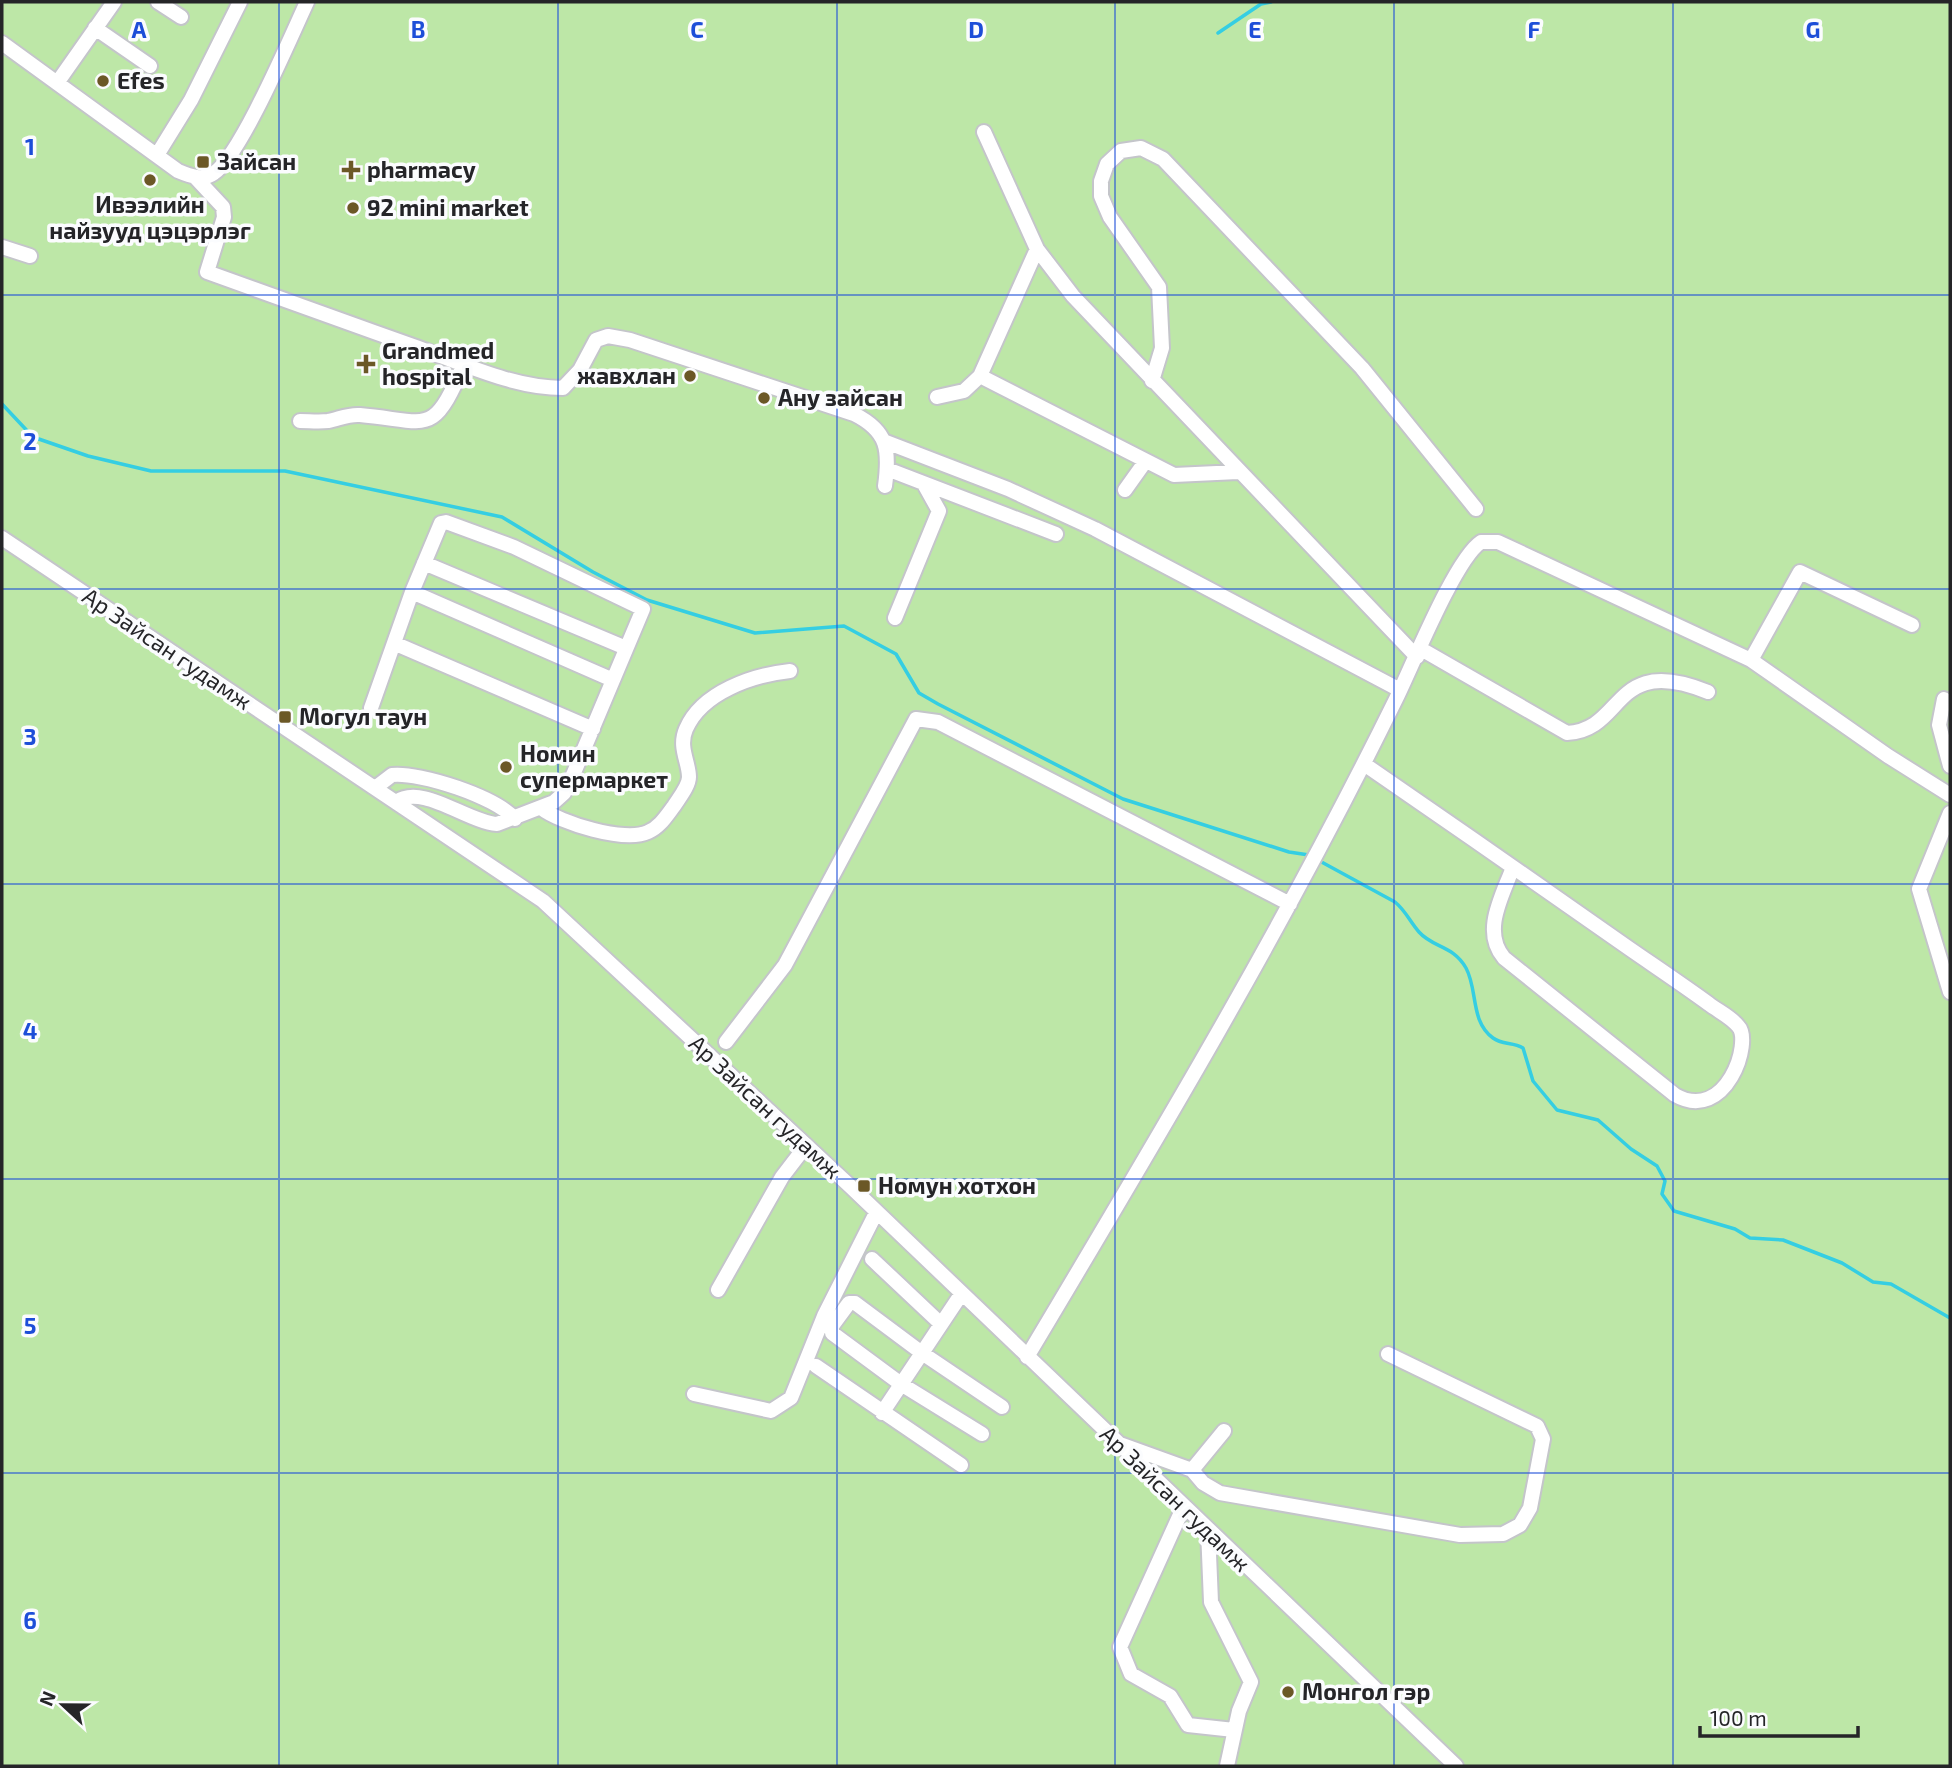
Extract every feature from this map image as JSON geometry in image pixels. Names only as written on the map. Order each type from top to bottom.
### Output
[{"type":"street","points":[[57,83],[114,2]]},
{"type":"street","points":[[158,2],[181,17]]},
{"type":"street","points":[[157,156],[191,100],[240,2]]},
{"type":"street","points":[[195,177],[214,173],[234,152],[307,2]]},
{"type":"street","points":[[95,28],[150,66]]},
{"type":"street","points":[[2,43],[178,171],[195,177],[223,206],[224,217],[206,272],[512,380],[563,388],[580,370],[596,340],[608,336],[854,414],[872,424],[886,442],[1008,489],[1095,529],[1400,690]]},
{"type":"street","points":[[984,132],[1037,249],[1073,296],[1238,472],[1419,653],[1567,733],[1583,732],[1635,686],[1651,681],[1683,683],[1708,692]]},
{"type":"street","points":[[1152,381],[1162,348],[1159,288],[1110,217],[1101,190],[1102,172],[1107,164],[1121,151],[1134,148],[1148,149],[1163,159],[1362,368],[1476,509]]},
{"type":"street","points":[[2,247],[30,256]]},
{"type":"street","points":[[937,397],[964,391],[980,376],[1037,249]]},
{"type":"street","points":[[300,421],[327,421],[358,415],[411,423],[425,422],[439,412],[464,364]]},
{"type":"street","points":[[980,376],[1174,475],[1238,472]]},
{"type":"street","points":[[886,442],[886,486]]},
{"type":"street","points":[[1125,489],[1145,462]]},
{"type":"street","points":[[887,469],[1056,534]]},
{"type":"street","points":[[895,618],[939,511],[924,484]]},
{"type":"street","points":[[371,708],[437,527],[446,522],[514,547],[643,609],[564,793],[541,808],[515,819],[492,824],[414,796],[405,796],[396,802]]},
{"type":"street","name":"Ар Зайсан гудамж","points":[[2,538],[543,901],[961,1293],[1456,1766]]},
{"type":"street","points":[[1027,1357],[1310,868],[1473,547],[1491,541],[1751,660],[1888,756],[1950,795]]},
{"type":"street","points":[[424,563],[626,648]]},
{"type":"street","points":[[1751,660],[1800,572],[1912,625]]},
{"type":"street","points":[[412,592],[613,680]]},
{"type":"street","points":[[396,644],[593,729]]},
{"type":"street","points":[[541,808],[554,816],[611,834],[635,836],[650,832],[676,803],[686,785],[689,776],[683,759],[685,731],[700,709],[728,688],[770,673],[790,670]]},
{"type":"street","points":[[1944,699],[1939,725],[1950,766]]},
{"type":"street","points":[[726,1042],[785,965],[916,719],[938,722],[1290,904]]},
{"type":"street","points":[[1364,764],[1513,867],[1741,1028],[1742,1046],[1730,1079],[1719,1094],[1699,1101],[1675,1094],[1504,958],[1496,948],[1493,927],[1513,867]]},
{"type":"street","points":[[375,788],[392,775],[423,778],[495,804],[515,819]]},
{"type":"street","points":[[1950,813],[1919,889],[1950,992]]},
{"type":"street","points":[[718,1290],[782,1177],[805,1147]]},
{"type":"street","points":[[694,1394],[771,1411],[791,1398],[824,1316],[876,1213]]},
{"type":"street","points":[[872,1259],[941,1324]]},
{"type":"street","points":[[882,1413],[961,1293]]},
{"type":"street","points":[[982,1434],[901,1384],[832,1334],[832,1326],[852,1302],[1002,1406]]},
{"type":"street","points":[[1116,1442],[1192,1470],[1203,1483],[1220,1493],[1460,1535],[1503,1534],[1520,1525],[1530,1508],[1543,1439],[1537,1426],[1388,1354]]},
{"type":"street","points":[[816,1366],[961,1465]]},
{"type":"street","points":[[1192,1470],[1224,1431]]},
{"type":"street","points":[[1183,1508],[1120,1647],[1131,1674],[1170,1696],[1188,1725],[1234,1730]]},
{"type":"street","points":[[1208,1530],[1211,1602],[1251,1682],[1234,1730],[1227,1766]]},
{"type":"green space","points":[[2,2],[1950,2],[1950,1766],[2,1766]]},
{"type":"waterway","points":[[1218,33],[1261,4],[1271,2]]},
{"type":"waterway","points":[[2,404],[33,437],[88,456],[151,471],[285,471],[502,517],[593,572],[647,600],[755,633],[844,626],[896,654],[919,693],[1123,799],[1289,852],[1309,855]]},
{"type":"waterway","points":[[1316,859],[1395,902],[1425,937],[1455,955],[1470,977],[1478,1014],[1486,1031],[1496,1040],[1523,1048],[1533,1081],[1557,1110],[1598,1120],[1631,1149],[1657,1166],[1665,1181],[1662,1194],[1674,1211],[1735,1229],[1750,1238],[1783,1240],[1842,1263],[1873,1282],[1891,1284],[1950,1318]]},
{"type":"place","name":"Efes","points":[[103,81]]},
{"type":"place","name":"Зайсан","points":[[203,162]]},
{"type":"place","name":"pharmacy","points":[[351,170]]},
{"type":"place","name":"Ивээлийн найзууд цэцэрлэг","points":[[150,180]]},
{"type":"place","name":"92 mini market","points":[[353,208]]},
{"type":"place","name":"Grandmed hospital","points":[[366,364]]},
{"type":"place","name":"жавхлан","points":[[690,376]]},
{"type":"place","name":"Ану зайсан","points":[[764,398]]},
{"type":"place","name":"Могул таун","points":[[285,717]]},
{"type":"place","name":"Номин супермаркет","points":[[506,767]]},
{"type":"place","name":"Номун хотхон","points":[[864,1186]]},
{"type":"place","name":"Монгол гэр","points":[[1288,1692]]}]
